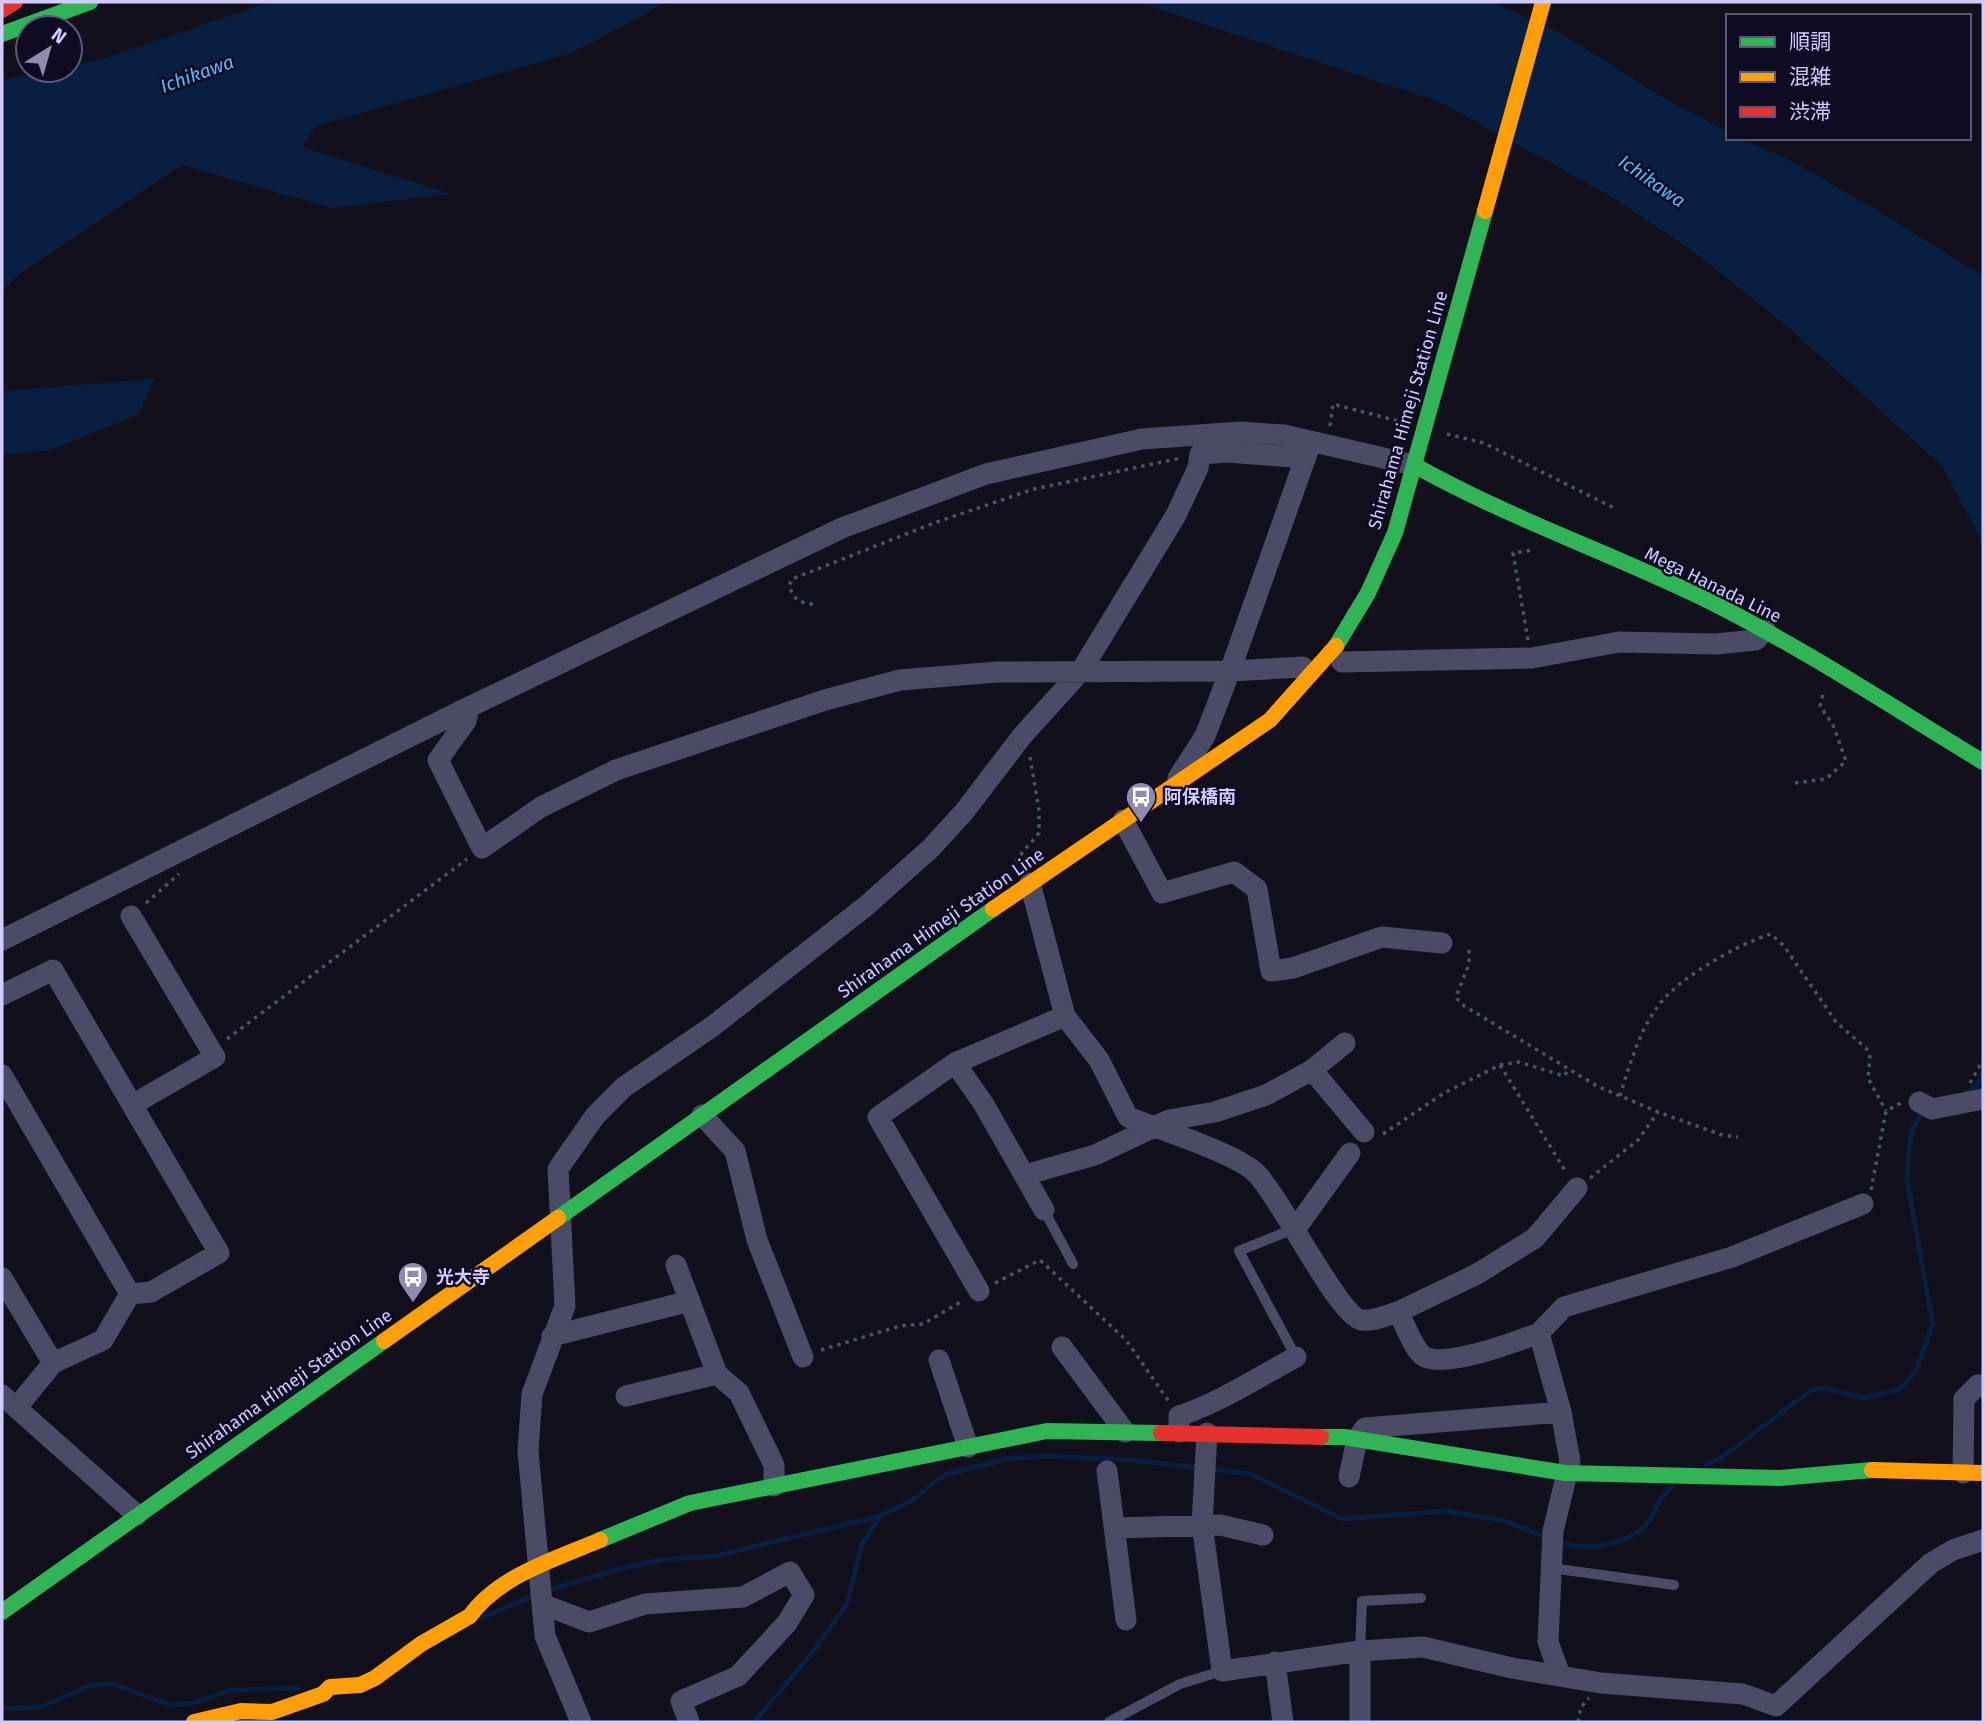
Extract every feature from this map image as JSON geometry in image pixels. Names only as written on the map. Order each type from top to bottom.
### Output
[{"type":"main road","points":[[2,10],[15,2]]},
{"type":"main road","points":[[2,34],[90,2]]},
{"type":"main road","name":"Shirahama Himeji Station Line","points":[[2,1612],[1030,883],[1270,720],[1332,653],[1368,593],[1390,545],[1543,2]]},
{"type":"main road","name":"Mega Hanada Line","points":[[1416,460],[1453,488],[1676,586],[1765,630],[1983,762]]},
{"type":"main road","points":[[194,1722],[241,1711],[272,1712],[327,1691],[359,1685],[375,1678],[421,1644],[470,1616],[482,1599],[538,1566],[690,1503],[1047,1431],[1125,1432],[1179,1424],[1206,1433],[1357,1439],[1565,1473],[1780,1478],[1863,1470],[1973,1473]]},
{"type":"street","points":[[2,940],[469,707],[842,528],[986,474],[1142,439],[1241,432],[1284,435],[1314,448]]},
{"type":"street","points":[[582,1722],[545,1636],[528,1451],[532,1394],[565,1306],[558,1217],[558,1169],[595,1116],[624,1087],[713,1026],[866,906],[931,848],[964,812],[1022,736],[1081,671],[1176,515],[1198,468],[1200,454],[1314,448],[1416,460]]},
{"type":"street","points":[[1173,786],[1205,736],[1314,448]]},
{"type":"street","points":[[1342,662],[1532,658],[1619,642],[1716,644],[1756,640],[1765,630]]},
{"type":"street","points":[[469,707],[466,721],[438,760],[482,848],[541,807],[616,770],[825,700],[900,680],[997,672],[1230,671],[1303,667]]},
{"type":"street","points":[[1123,820],[1162,893],[1234,872],[1257,889],[1271,971],[1293,968],[1382,937],[1442,943]]},
{"type":"street","points":[[1030,883],[1065,1016],[1099,1060],[1128,1117],[1220,1153],[1254,1171],[1296,1228],[1344,1308],[1359,1320],[1372,1320],[1398,1312],[1477,1274],[1535,1238],[1577,1188]]},
{"type":"street","points":[[131,916],[215,1057],[132,1105]]},
{"type":"street","points":[[2,995],[53,970],[219,1253],[151,1292],[130,1294]]},
{"type":"street","points":[[979,1291],[878,1117],[956,1063],[1065,1016]]},
{"type":"street","points":[[1025,1175],[1095,1155],[1169,1120],[1215,1111],[1266,1096],[1311,1070],[1345,1043]]},
{"type":"street","points":[[956,1063],[1044,1210]]},
{"type":"street","points":[[1311,1070],[1364,1132]]},
{"type":"street","points":[[2,1076],[130,1294]]},
{"type":"street","points":[[1925,1106],[1983,1099]]},
{"type":"street","points":[[702,1115],[735,1151],[757,1240],[803,1357]]},
{"type":"street","points":[[1296,1228],[1350,1153]]},
{"type":"street","points":[[1398,1312],[1422,1355],[1432,1360],[1487,1351],[1539,1334],[1564,1307],[1732,1257],[1863,1204]]},
{"type":"street","points":[[676,1265],[717,1374],[739,1393],[774,1465],[774,1486]]},
{"type":"street","points":[[2,1278],[52,1363]]},
{"type":"street","points":[[130,1294],[103,1340],[52,1363],[9,1401],[137,1515]]},
{"type":"street","points":[[552,1336],[690,1301]]},
{"type":"street","points":[[1539,1334],[1561,1412],[1570,1461],[1553,1531],[1548,1642],[1560,1675]]},
{"type":"street","points":[[1062,1347],[1125,1432]]},
{"type":"street","points":[[1179,1424],[1215,1404],[1225,1394],[1296,1357]]},
{"type":"street","points":[[939,1360],[968,1447]]},
{"type":"street","points":[[626,1396],[717,1374]]},
{"type":"street","points":[[1973,1473],[1964,1399],[1978,1385],[1983,1386]]},
{"type":"street","points":[[1349,1477],[1357,1439],[1365,1428],[1561,1412]]},
{"type":"street","points":[[1206,1433],[1202,1524],[1222,1671],[1275,1661],[1423,1647],[1512,1668],[1601,1683],[1743,1694],[1776,1706],[1931,1563],[1953,1550],[1983,1540]]},
{"type":"street","points":[[1107,1472],[1126,1620]]},
{"type":"street","points":[[1114,1528],[1202,1524],[1263,1535]]},
{"type":"street","points":[[542,1604],[589,1622],[645,1604],[743,1597],[790,1572],[804,1595],[787,1623],[738,1676],[681,1701],[689,1722]]},
{"type":"street","points":[[1360,1651],[1360,1722]]},
{"type":"street","points":[[1275,1661],[1283,1722]]},
{"type":"lane","points":[[1044,1210],[1073,1264]]},
{"type":"lane","points":[[1296,1228],[1239,1251],[1296,1357]]},
{"type":"lane","points":[[1552,1560],[1674,1585]]},
{"type":"lane","points":[[1360,1651],[1362,1601],[1421,1598]]},
{"type":"lane","points":[[1109,1722],[1180,1684],[1222,1671]]},
{"type":"path","points":[[1314,448],[1333,404],[1408,424]]},
{"type":"path","points":[[1446,433],[1484,443],[1616,509]]},
{"type":"path","points":[[813,604],[802,603],[794,598],[789,586],[792,579],[934,523],[1034,489],[1200,454]]},
{"type":"path","points":[[1532,658],[1513,553],[1533,550],[1544,553]]},
{"type":"path","points":[[1796,783],[1826,779],[1846,761],[1838,734],[1820,706],[1823,694],[1813,685]]},
{"type":"path","points":[[1022,736],[1029,746],[1039,810],[1039,833],[1017,859],[1030,883]]},
{"type":"path","points":[[211,1050],[482,848]]},
{"type":"path","points":[[131,916],[183,871]]},
{"type":"path","points":[[1620,1096],[1630,1064],[1658,1004],[1678,986],[1754,938],[1771,934],[1784,946],[1836,1022],[1867,1049],[1870,1056],[1868,1078],[1886,1111]]},
{"type":"path","points":[[1469,950],[1469,964],[1456,997],[1461,1004],[1569,1069],[1620,1096],[1723,1135],[1738,1137]]},
{"type":"path","points":[[1350,1153],[1405,1122],[1444,1093],[1500,1065],[1519,1062],[1564,1076],[1569,1069]]},
{"type":"path","points":[[1500,1065],[1577,1188],[1638,1140],[1658,1112]]},
{"type":"path","points":[[803,1357],[900,1326],[923,1324],[1040,1260],[1126,1340],[1179,1424]]},
{"type":"water","name":"Ichikawa","points":[[270,2],[667,2],[571,53],[316,126],[302,147],[451,194],[332,208],[182,165],[18,275],[2,291],[2,80],[14,78],[14,84],[84,84],[84,63]]},
{"type":"water","name":"Ichikawa","points":[[1137,2],[1491,2],[1562,34],[1667,100],[1726,131],[1726,140],[1749,143],[1815,175],[1983,276],[1983,544],[1942,466],[1789,328],[1694,252],[1609,195],[1440,102]]},
{"type":"water","points":[[154,379],[139,414],[50,450],[2,455],[2,391]]},
{"type":"waterway","points":[[1965,1094],[1977,1085],[1983,1072]]},
{"type":"waterway","points":[[1706,1464],[1719,1459],[1811,1390],[1824,1388],[1864,1398],[1900,1389],[1916,1370],[1933,1325],[1907,1180],[1913,1128],[1924,1109]]},
{"type":"waterway","points":[[547,1591],[618,1569],[660,1560],[716,1556],[880,1516],[911,1501],[946,1474],[1010,1458],[1049,1456],[1130,1460],[1201,1468]]},
{"type":"waterway","points":[[1211,1469],[1251,1474],[1342,1519],[1446,1511],[1502,1520],[1546,1537]]},
{"type":"waterway","points":[[1559,1542],[1591,1546],[1625,1539],[1644,1527],[1658,1503],[1673,1487]]},
{"type":"waterway","points":[[754,1722],[813,1652],[847,1604],[862,1544],[880,1516]]},
{"type":"waterway","points":[[482,1618],[537,1594]]},
{"type":"waterway","points":[[2,1709],[40,1707],[92,1685],[113,1684],[171,1705],[194,1703],[230,1690],[299,1688]]},
{"type":"traffic: fast","points":[[2,34],[90,2]]},
{"type":"traffic: fast","points":[[1336,646],[1368,593],[1395,533],[1485,211]]},
{"type":"traffic: fast","points":[[1414,465],[1487,502],[1638,568],[1748,621],[1983,762]]},
{"type":"traffic: fast","points":[[558,1218],[993,909]]},
{"type":"traffic: fast","points":[[2,1612],[384,1341]]},
{"type":"traffic: fast","points":[[600,1540],[690,1503],[1047,1431],[1161,1433]]},
{"type":"traffic: fast","points":[[1321,1437],[1344,1437],[1565,1473],[1780,1478],[1872,1470]]},
{"type":"traffic: slow","points":[[1485,211],[1543,2]]},
{"type":"traffic: slow","points":[[993,909],[1270,720],[1336,646]]},
{"type":"traffic: slow","points":[[384,1341],[558,1218]]},
{"type":"traffic: slow","points":[[1872,1470],[1983,1473]]},
{"type":"traffic: slow","points":[[194,1722],[241,1711],[272,1712],[323,1694],[330,1687],[360,1685],[375,1678],[421,1644],[470,1616],[482,1602],[512,1579],[600,1540]]},
{"type":"traffic: jam","points":[[2,10],[15,2]]},
{"type":"traffic: jam","points":[[1161,1433],[1321,1437]]},
{"type":"place","name":"阿保橋南","points":[[1141,824]]},
{"type":"place","name":"光大寺","points":[[413,1304]]}]
